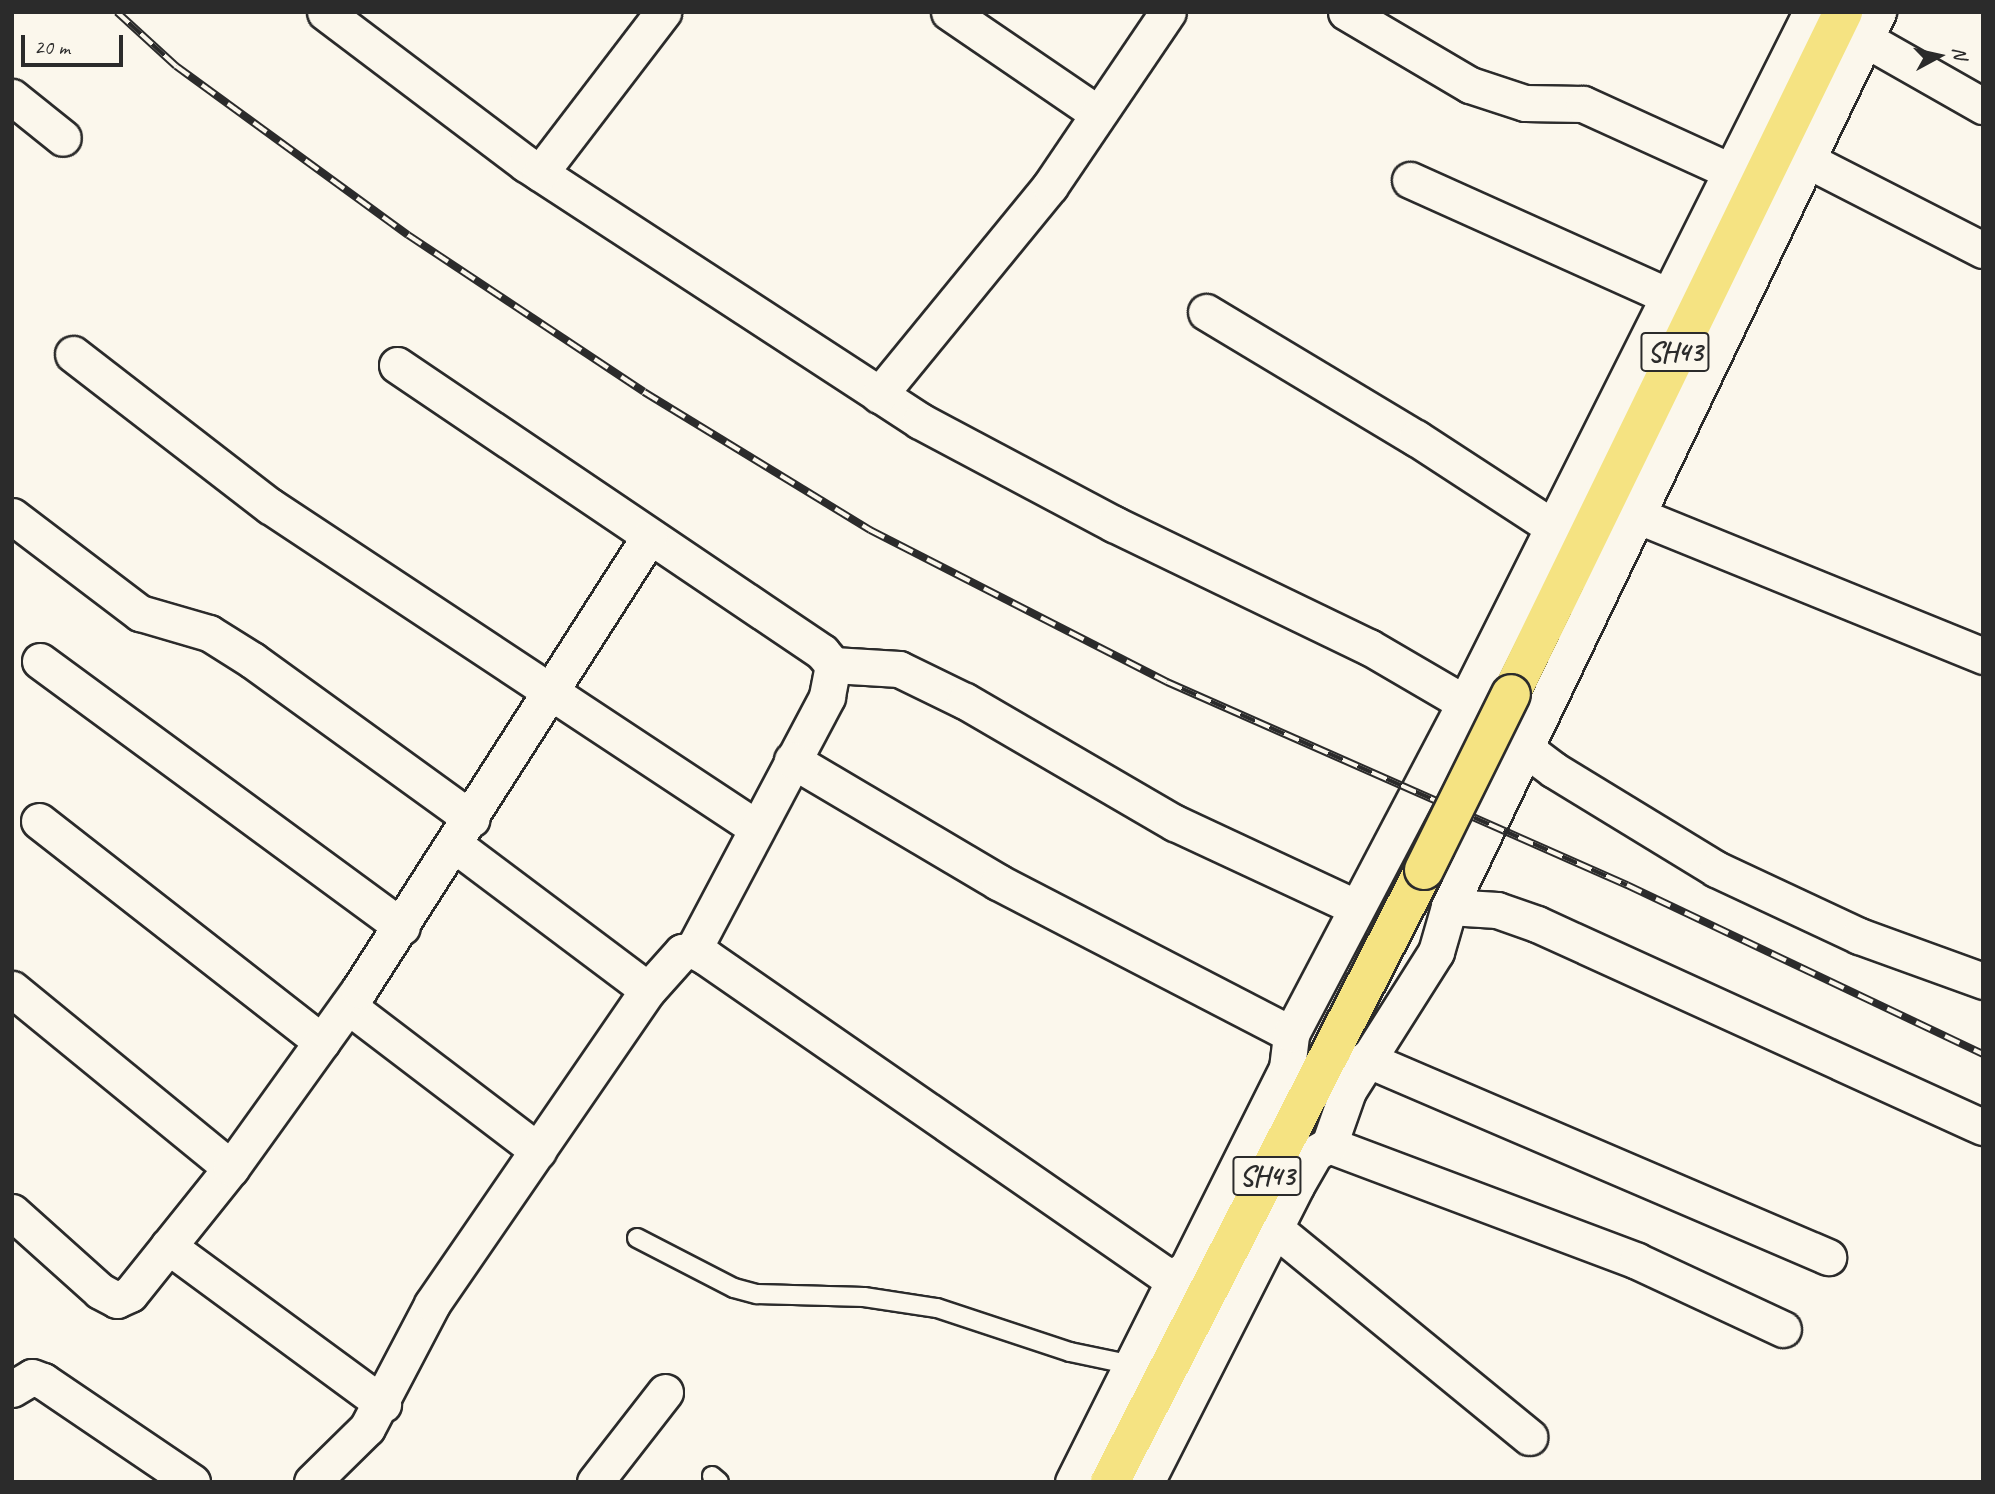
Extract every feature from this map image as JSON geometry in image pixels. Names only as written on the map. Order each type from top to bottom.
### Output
[{"type":"main road","name":"SH43","points":[[1110,1482],[1424,870],[1511,694],[1862,21]]},
{"type":"street","points":[[325,12],[540,173],[879,395],[1102,518],[1369,647],[1465,704],[1554,770],[1716,869],[1859,936],[1983,981]]},
{"type":"street","points":[[540,173],[663,12]]},
{"type":"street","points":[[948,12],[1097,113]]},
{"type":"street","points":[[879,395],[1049,186],[1168,12]]},
{"type":"street","points":[[1346,12],[1469,85],[1525,103],[1583,104],[1730,171]]},
{"type":"street","points":[[1073,1482],[1287,1069],[1291,1034],[1355,907],[1465,704],[1811,12]]},
{"type":"street","points":[[1146,1482],[1274,1228],[1315,1153],[1329,1145],[1348,1091],[1436,952],[1461,907],[1525,747],[1805,159],[1862,21],[1983,106]]},
{"type":"street","points":[[12,97],[63,138]]},
{"type":"street","points":[[1805,159],[1983,250]]},
{"type":"street","points":[[1410,180],[1670,298]]},
{"type":"street","points":[[1206,312],[1416,438],[1554,528]]},
{"type":"street","points":[[73,354],[270,506],[755,827]]},
{"type":"street","points":[[397,365],[822,652],[833,665],[899,669],[965,701],[1175,823],[1355,907]]},
{"type":"street","points":[[1634,514],[1983,656]]},
{"type":"street","points":[[12,516],[140,613],[209,633],[252,660],[464,832],[648,990]]},
{"type":"street","points":[[12,1212],[100,1291],[117,1300],[130,1294],[231,1168],[348,1006],[464,832],[649,537]]},
{"type":"street","points":[[40,661],[402,927]]},
{"type":"street","points":[[312,1482],[354,1443],[383,1404],[432,1304],[648,990],[673,960],[693,950],[755,827],[827,697],[833,665]]},
{"type":"street","points":[[792,761],[998,882],[1291,1034]]},
{"type":"street","points":[[39,821],[322,1042]]},
{"type":"street","points":[[1461,907],[1497,910],[1537,924],[1983,1127]]},
{"type":"street","points":[[693,950],[1164,1274],[1179,1275]]},
{"type":"street","points":[[12,989],[231,1168]]},
{"type":"street","points":[[348,1006],[538,1151]]},
{"type":"street","points":[[1366,1059],[1828,1257]]},
{"type":"street","points":[[1329,1145],[1637,1261],[1783,1329]]},
{"type":"street","points":[[1274,1228],[1529,1437]]},
{"type":"street","points":[[168,1245],[383,1404]]},
{"type":"street","points":[[12,1389],[32,1377],[43,1381],[192,1482]]},
{"type":"street","points":[[595,1482],[665,1392]]},
{"type":"lane","points":[[638,1238],[734,1288],[757,1294],[864,1297],[937,1308],[1070,1352],[1132,1365]]},
{"type":"railway","points":[[117,12],[176,66],[408,235],[644,392],[870,530],[1167,682],[1627,885],[1983,1054]]}]
